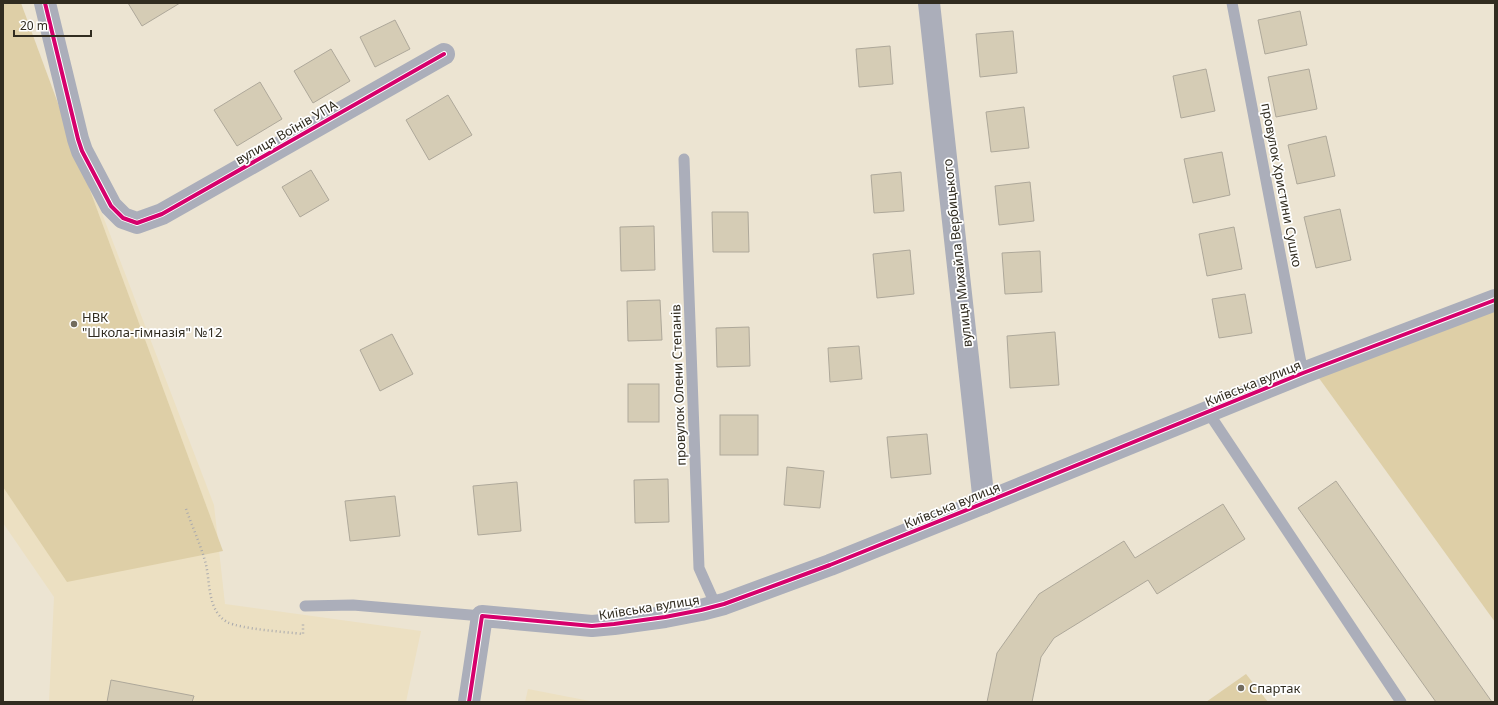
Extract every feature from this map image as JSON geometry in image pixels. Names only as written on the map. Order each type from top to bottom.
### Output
[{"type":"street","name":"вулиця Воїнів УПА","points":[[45,3],[75,130],[82,151],[111,206],[123,218],[137,223],[162,214],[444,54]]},
{"type":"street","name":"вулиця Михайла Вербицького","points":[[929,3],[984,503]]},
{"type":"street","name":"Київська вулиця","points":[[482,616],[592,626],[666,617],[716,606],[830,565],[1303,373],[1495,300]]},
{"type":"street","points":[[469,702],[482,616]]},
{"type":"lane","name":"провулок Христини Сушко","points":[[1232,3],[1303,373]]},
{"type":"lane","name":"провулок Олени Степанів","points":[[684,159],[699,568],[716,606]]},
{"type":"lane","points":[[1208,412],[1401,702]]},
{"type":"lane","points":[[305,606],[353,605],[482,616]]},
{"type":"path","points":[[186,509],[205,561],[211,598],[218,613],[227,622],[239,626],[303,634],[305,606]]},
{"type":"shaded area","points":[[3,3],[21,3],[223,551],[67,582],[3,487]]},
{"type":"shaded area","name":"НВК \"Школа-гімназія\" №12","points":[[63,112],[214,505],[225,604],[421,631],[406,702],[49,702],[54,597],[3,523],[3,143]]},
{"type":"shaded area","points":[[1495,311],[1495,622],[1316,374]]},
{"type":"shaded area","name":"Спартак","points":[[1246,674],[1268,702],[1206,702]]},
{"type":"shaded area","points":[[528,689],[595,702],[525,702]]},
{"type":"building","points":[[128,3],[180,3],[142,26]]},
{"type":"building","points":[[1300,11],[1307,45],[1265,54],[1258,20]]},
{"type":"building","points":[[395,20],[410,49],[375,67],[360,37]]},
{"type":"building","points":[[1013,31],[1017,73],[980,77],[976,34]]},
{"type":"building","points":[[890,46],[893,84],[859,87],[856,49]]},
{"type":"building","points":[[331,49],[350,81],[313,103],[294,71]]},
{"type":"building","points":[[1206,69],[1215,111],[1181,118],[1173,76]]},
{"type":"building","points":[[1309,69],[1317,109],[1276,117],[1268,77]]},
{"type":"building","points":[[260,82],[282,119],[237,146],[214,110]]},
{"type":"building","points":[[448,95],[472,135],[429,160],[406,120]]},
{"type":"building","points":[[1024,107],[1029,148],[991,152],[986,112]]},
{"type":"building","points":[[1326,136],[1335,176],[1297,184],[1288,145]]},
{"type":"building","points":[[1222,152],[1230,195],[1193,203],[1184,159]]},
{"type":"building","points":[[311,170],[329,200],[300,217],[282,187]]},
{"type":"building","points":[[901,172],[904,211],[874,213],[871,175]]},
{"type":"building","points":[[1030,182],[1034,221],[999,225],[995,186]]},
{"type":"building","points":[[1340,209],[1351,260],[1316,268],[1304,217]]},
{"type":"building","points":[[712,212],[748,212],[749,252],[713,252]]},
{"type":"building","points":[[654,226],[655,270],[621,271],[620,227]]},
{"type":"building","points":[[1234,227],[1242,269],[1207,276],[1199,234]]},
{"type":"building","points":[[910,250],[914,294],[877,298],[873,254]]},
{"type":"building","points":[[1040,251],[1042,292],[1005,294],[1002,253]]},
{"type":"building","points":[[1245,294],[1252,333],[1219,338],[1212,299]]},
{"type":"building","points":[[660,300],[662,340],[628,341],[627,301]]},
{"type":"building","points":[[749,327],[750,366],[717,367],[716,328]]},
{"type":"building","points":[[1055,332],[1059,385],[1010,388],[1007,336]]},
{"type":"building","points":[[392,334],[413,374],[380,391],[360,350]]},
{"type":"building","points":[[859,346],[862,379],[830,382],[828,348]]},
{"type":"building","points":[[628,384],[659,384],[659,422],[628,422]]},
{"type":"building","points":[[720,415],[758,415],[758,455],[720,455]]},
{"type":"building","points":[[927,434],[931,474],[891,478],[887,437]]},
{"type":"building","points":[[787,467],[824,471],[820,508],[784,505]]},
{"type":"building","points":[[668,479],[669,522],[635,523],[634,480]]},
{"type":"building","points":[[1336,481],[1492,702],[1436,702],[1298,508]]},
{"type":"building","points":[[517,482],[521,531],[478,535],[473,486]]},
{"type":"building","points":[[395,496],[400,536],[350,541],[345,501]]},
{"type":"building","points":[[1223,504],[1245,539],[1157,594],[1148,580],[1054,638],[1041,657],[1032,702],[987,702],[997,653],[1039,594],[1124,541],[1135,558]]},
{"type":"building","points":[[111,680],[194,696],[192,702],[107,702]]},
{"type":"cycle path","points":[[45,3],[82,151],[111,206],[123,218],[137,223],[162,214],[444,54]]},
{"type":"cycle path","points":[[469,702],[482,616],[592,626],[665,617],[724,604],[830,565],[1303,373],[1495,300]]},
{"type":"place","name":"НВК \"Школа-гімназія\" №12","points":[[74,324]]},
{"type":"place","name":"Спартак","points":[[1241,688]]}]
